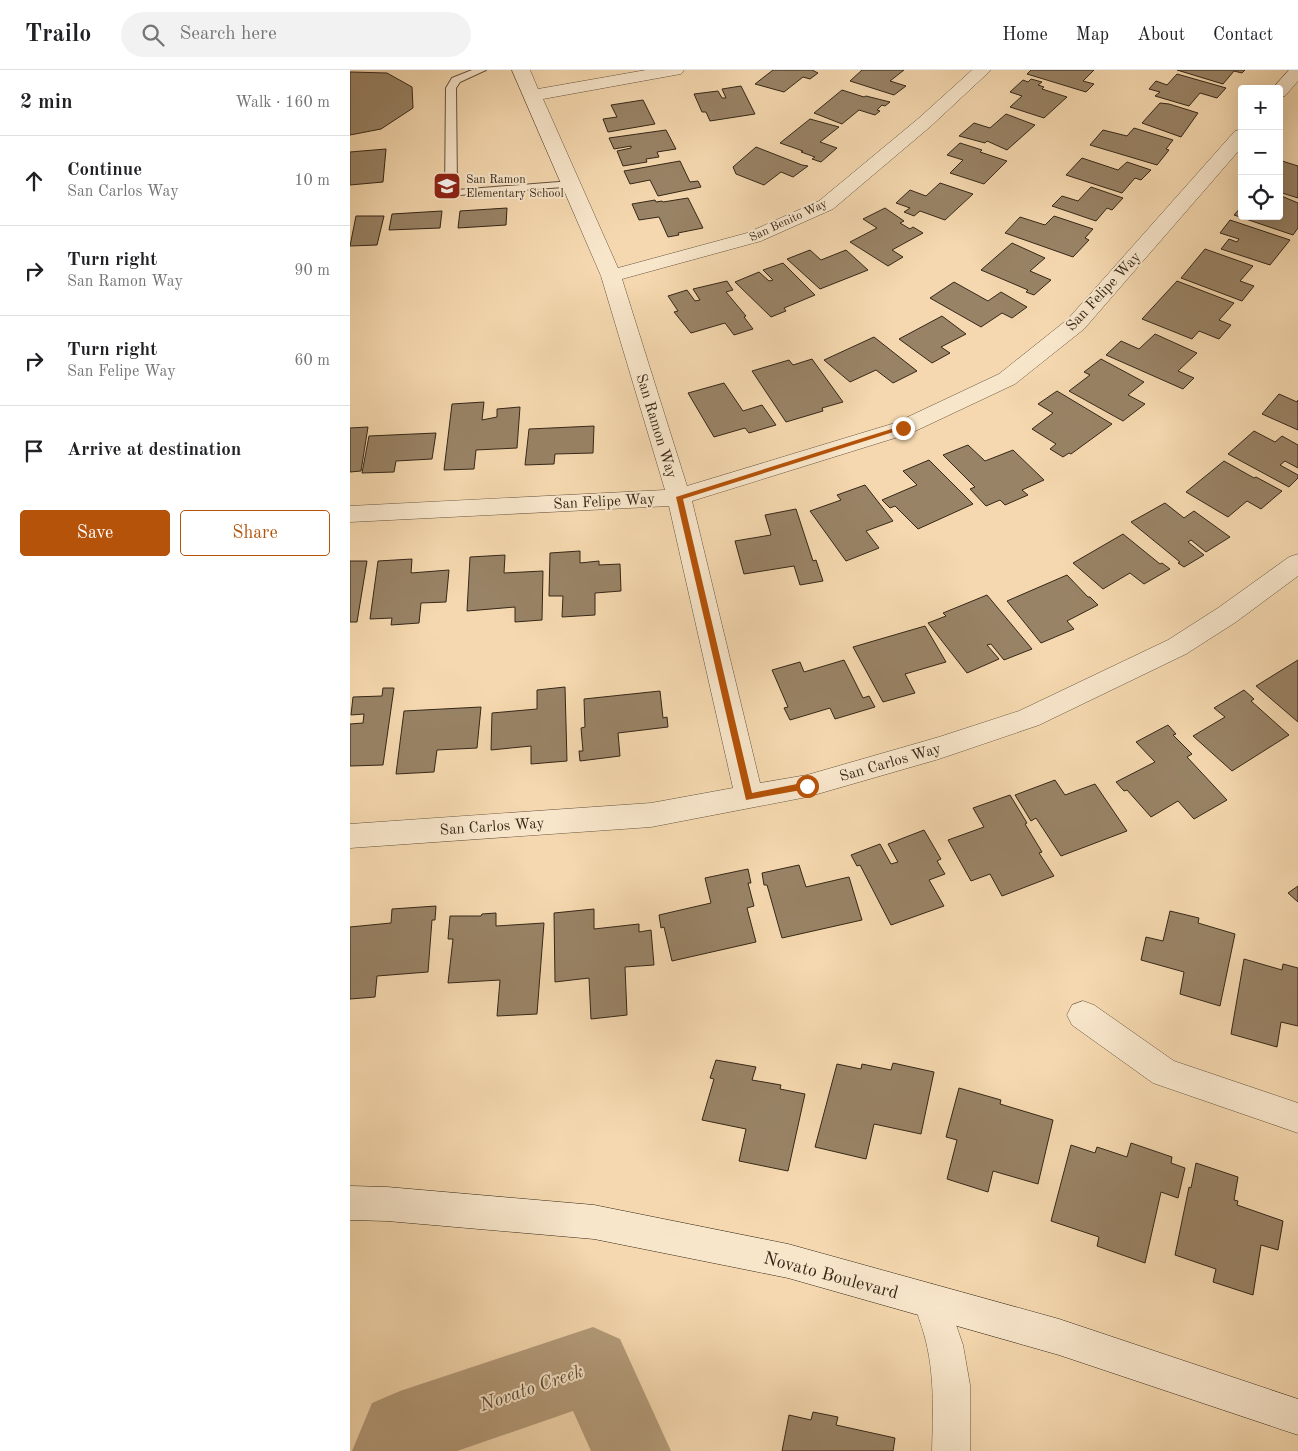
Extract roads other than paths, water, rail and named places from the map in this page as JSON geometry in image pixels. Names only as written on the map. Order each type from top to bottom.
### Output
[{"type":"street","name":"San Ramon Way","points":[[521,70],[611,276],[679,497],[749,797]]},
{"type":"street","points":[[532,96],[675,70]]},
{"type":"street","name":"San Benito Way","points":[[611,276],[754,237],[826,205],[925,122],[982,70]]},
{"type":"street","points":[[1283,87],[1298,70]]},
{"type":"street","name":"San Felipe Way","points":[[350,514],[679,497],[903,428],[1007,379],[1076,324],[1238,140]]},
{"type":"street","name":"San Carlos Way","points":[[350,836],[651,815],[817,783],[939,748],[1029,718],[1177,647],[1227,615],[1298,563]]},
{"type":"street","points":[[1083,1016],[1164,1073],[1298,1118]]},
{"type":"street","name":"Novato Boulevard","points":[[350,1203],[387,1204],[594,1222],[788,1261],[1059,1337],[1298,1417]]},
{"type":"street","points":[[932,1302],[945,1345],[952,1385],[951,1451]]},
{"type":"lane","points":[[481,70],[456,80],[451,88],[451,194],[572,184]]},
{"type":"waterway","name":"Novato Creek","points":[[392,1451],[400,1431],[593,1366],[631,1451]]},
{"type":"place","name":"San Ramon Elementary School","points":[[447,186]]}]
